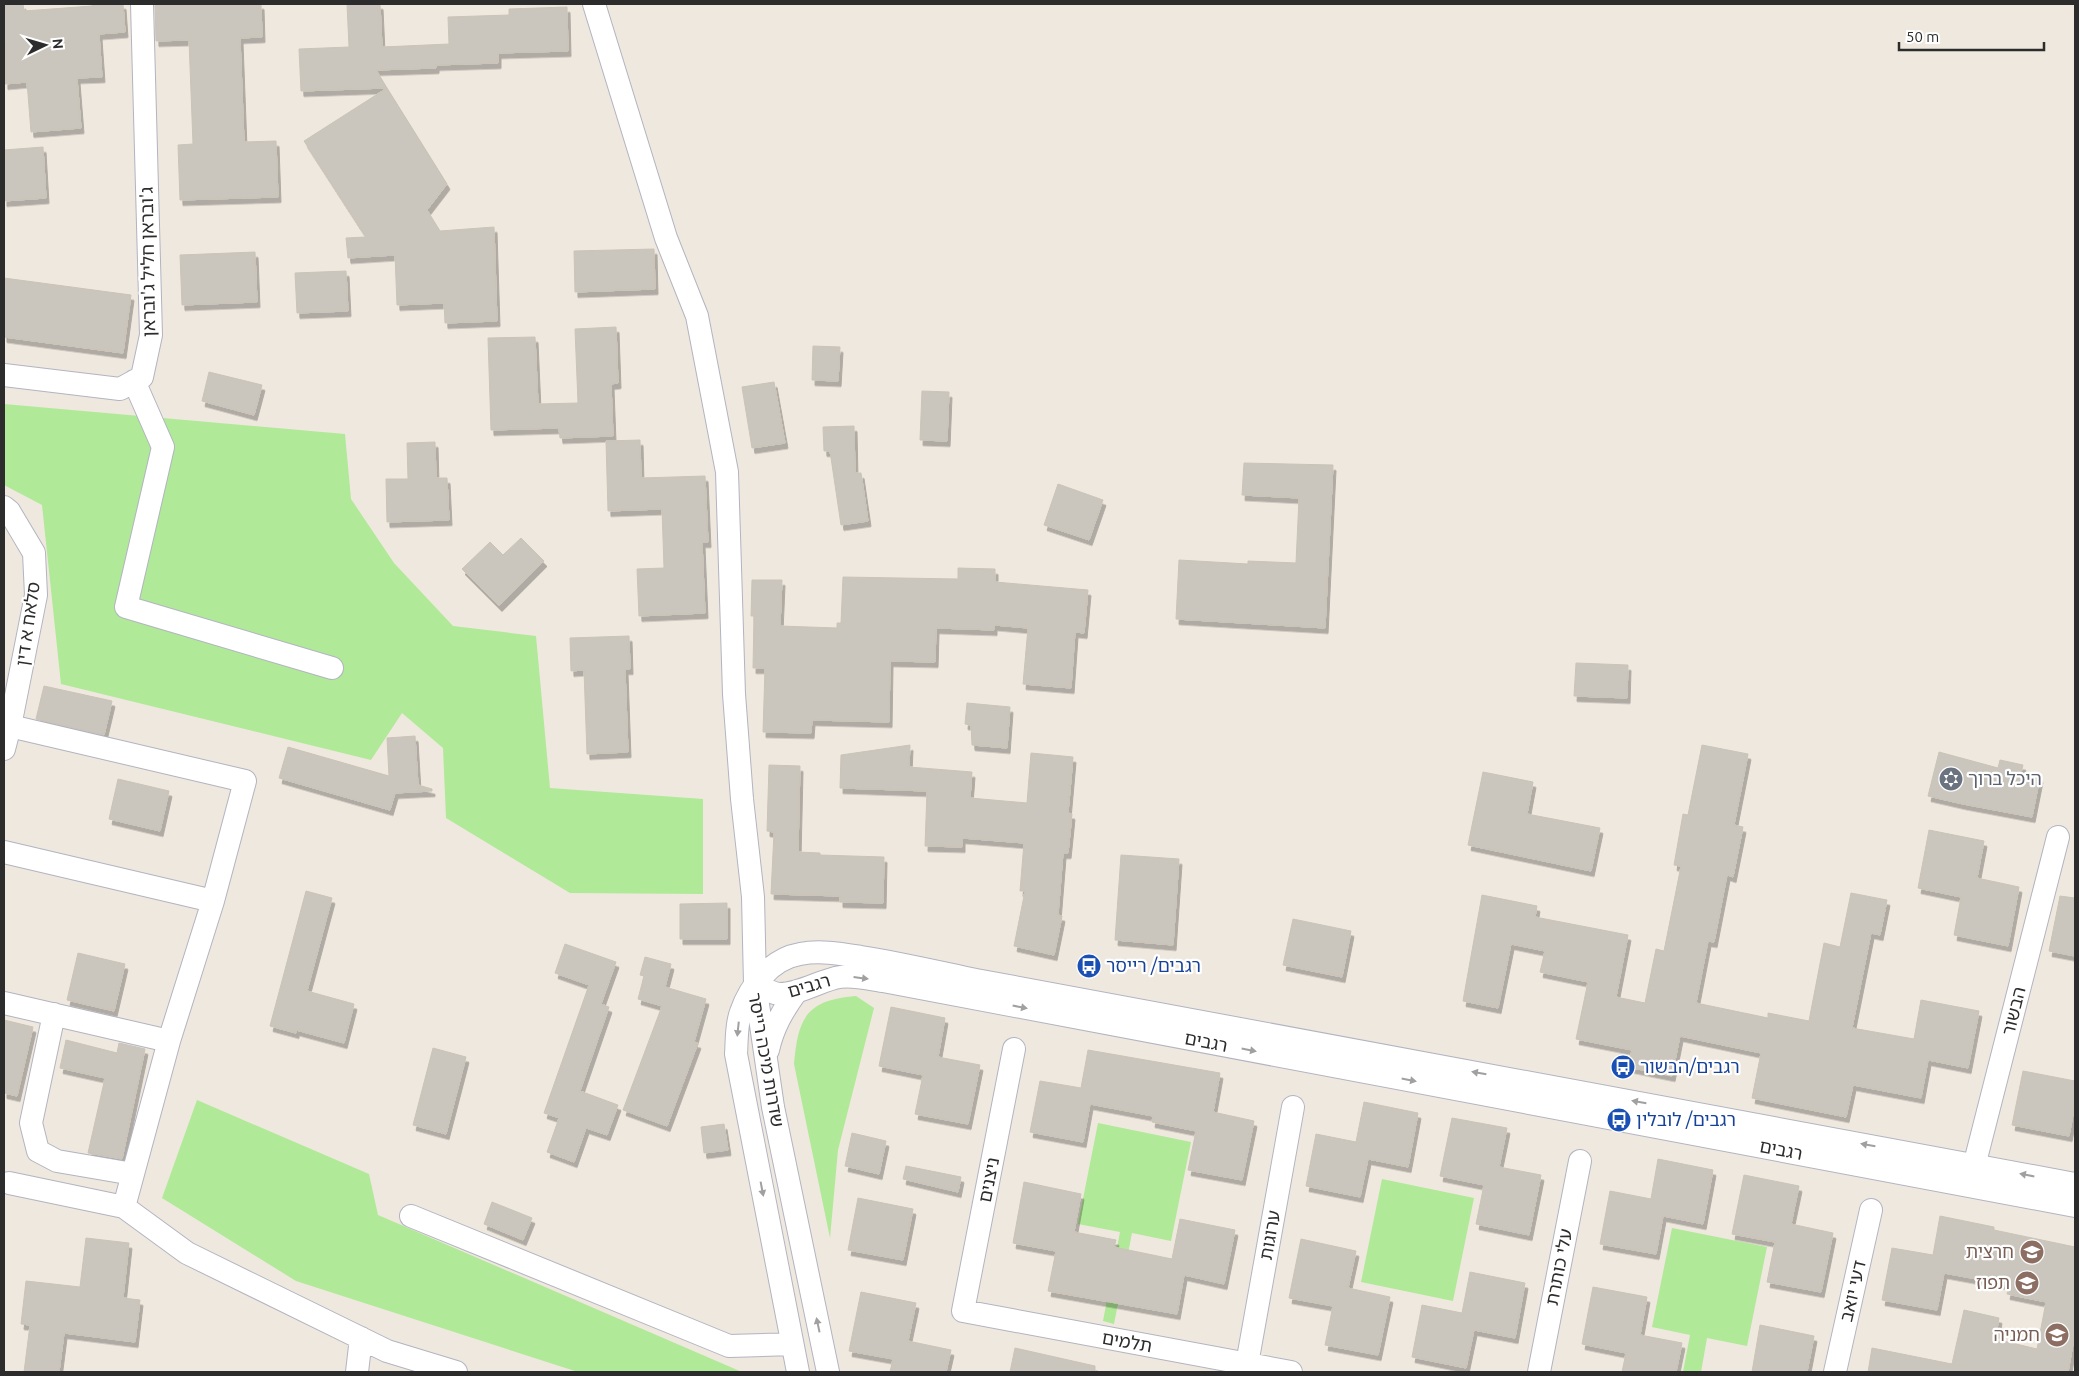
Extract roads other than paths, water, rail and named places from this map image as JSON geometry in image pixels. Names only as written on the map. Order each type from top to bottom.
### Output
[{"type":"street","name":"ג'ובראן חליל ג'ובראן","points":[[134,381],[142,377],[151,336],[142,4]]},
{"type":"street","points":[[594,4],[666,238],[697,316],[727,472],[734,694],[742,799],[753,897],[755,984]]},
{"type":"street","points":[[4,375],[120,389],[134,381],[163,447],[126,606],[332,668]]},
{"type":"street","name":"סלאח א דין","points":[[4,507],[9,511],[34,553],[36,595],[4,749]]},
{"type":"street","points":[[10,726],[245,781],[213,901],[169,1041],[124,1207]]},
{"type":"street","name":"הבשור","points":[[1969,1186],[2058,837]]},
{"type":"street","points":[[4,852],[213,901]]},
{"type":"street","name":"רגבים","points":[[2075,1184],[837,953],[800,954],[788,958],[772,966],[755,984],[779,994],[797,991],[822,981],[842,977],[874,980],[2075,1206]]},
{"type":"street","name":"שדרות מיכה רייסר","points":[[755,984],[773,1107],[828,1372]]},
{"type":"street","name":"שדרות מיכה רייסר","points":[[755,984],[740,1014],[736,1054],[798,1372]]},
{"type":"street","points":[[766,1057],[775,1025],[797,991]]},
{"type":"street","points":[[4,1002],[169,1041]]},
{"type":"street","points":[[54,1014],[31,1123],[38,1151],[57,1161],[133,1174]]},
{"type":"street","name":"ניצנים","points":[[963,1311],[1014,1049]]},
{"type":"street","name":"ערוגות","points":[[1247,1364],[1293,1107]]},
{"type":"street","name":"עלי כותרת","points":[[1539,1372],[1580,1161]]},
{"type":"street","points":[[9,1183],[124,1207],[187,1253],[387,1351],[456,1372]]},
{"type":"street","name":"דעי יואב","points":[[1835,1372],[1871,1210]]},
{"type":"street","points":[[410,1216],[729,1346],[792,1344]]},
{"type":"street","name":"תלמים","points":[[963,1311],[1290,1372]]},
{"type":"street","points":[[357,1372],[361,1338]]},
{"type":"place","name":"היכל ברוך","points":[[1951,779]]},
{"type":"place","name":"רגבים/ רייסר","points":[[1089,966]]},
{"type":"place","name":"רגבים/הבשור","points":[[1623,1067]]},
{"type":"place","name":"רגבים/ לובלין","points":[[1619,1120]]},
{"type":"place","name":"חרצית","points":[[2032,1252]]},
{"type":"place","name":"תפוז","points":[[2027,1283]]},
{"type":"place","name":"חמניה","points":[[2057,1335]]}]
